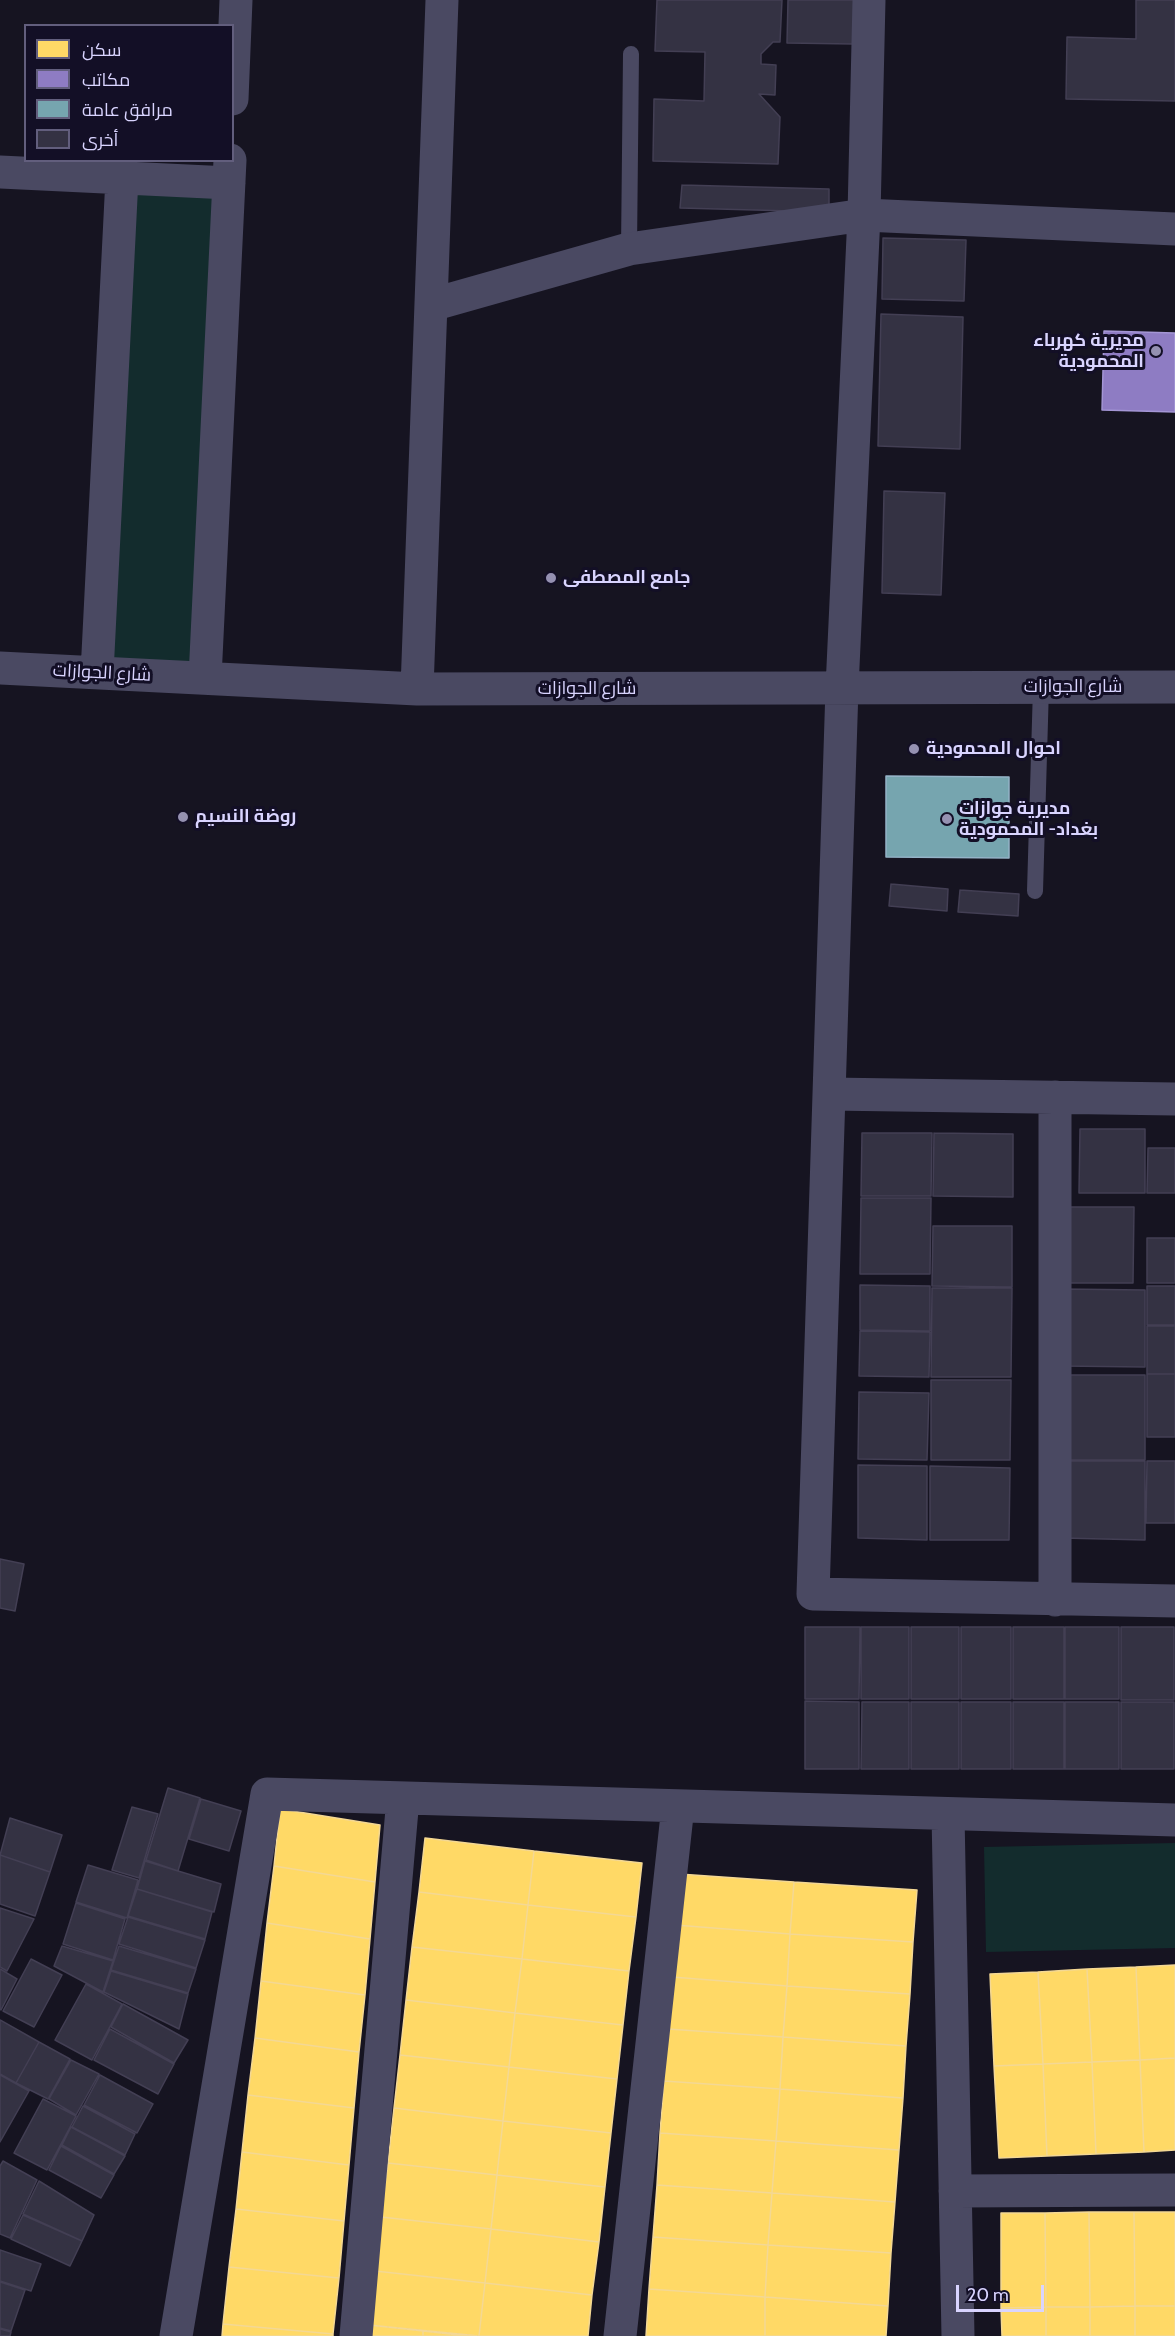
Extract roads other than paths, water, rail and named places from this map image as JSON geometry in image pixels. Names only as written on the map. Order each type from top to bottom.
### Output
[{"type":"street","points":[[234,50],[236,0]]},
{"type":"street","points":[[417,689],[442,0]]},
{"type":"street","points":[[869,0],[864,215],[842,688],[813,1594],[1175,1601]]},
{"type":"street","points":[[0,172],[122,178],[230,172],[205,678]]},
{"type":"street","points":[[97,673],[122,178]]},
{"type":"street","points":[[431,305],[629,249],[864,215],[1175,228]]},
{"type":"street","name":"شارع الجوازات","points":[[0,668],[417,689],[1175,687]]},
{"type":"street","points":[[829,1094],[1175,1099]]},
{"type":"street","points":[[1055,1097],[1055,1600]]},
{"type":"street","points":[[176,2336],[267,1794],[1175,1821]]},
{"type":"street","points":[[356,2336],[403,1798]]},
{"type":"street","points":[[620,2336],[678,1806]]},
{"type":"street","points":[[948,1814],[958,2336]]},
{"type":"street","points":[[955,2191],[1175,2190]]},
{"type":"lane","points":[[629,249],[631,54]]},
{"type":"lane","points":[[1035,891],[1041,687]]},
{"type":"place","name":"مديرية كهرباء المحمودية","points":[[1156,351]]},
{"type":"place","name":"جامع المصطفى","points":[[551,578]]},
{"type":"place","name":"احوال المحمودية","points":[[914,749]]},
{"type":"place","name":"روضة النسيم","points":[[183,817]]},
{"type":"place","name":"مديرية جوازات بغداد- المحمودية","points":[[947,819]]}]
